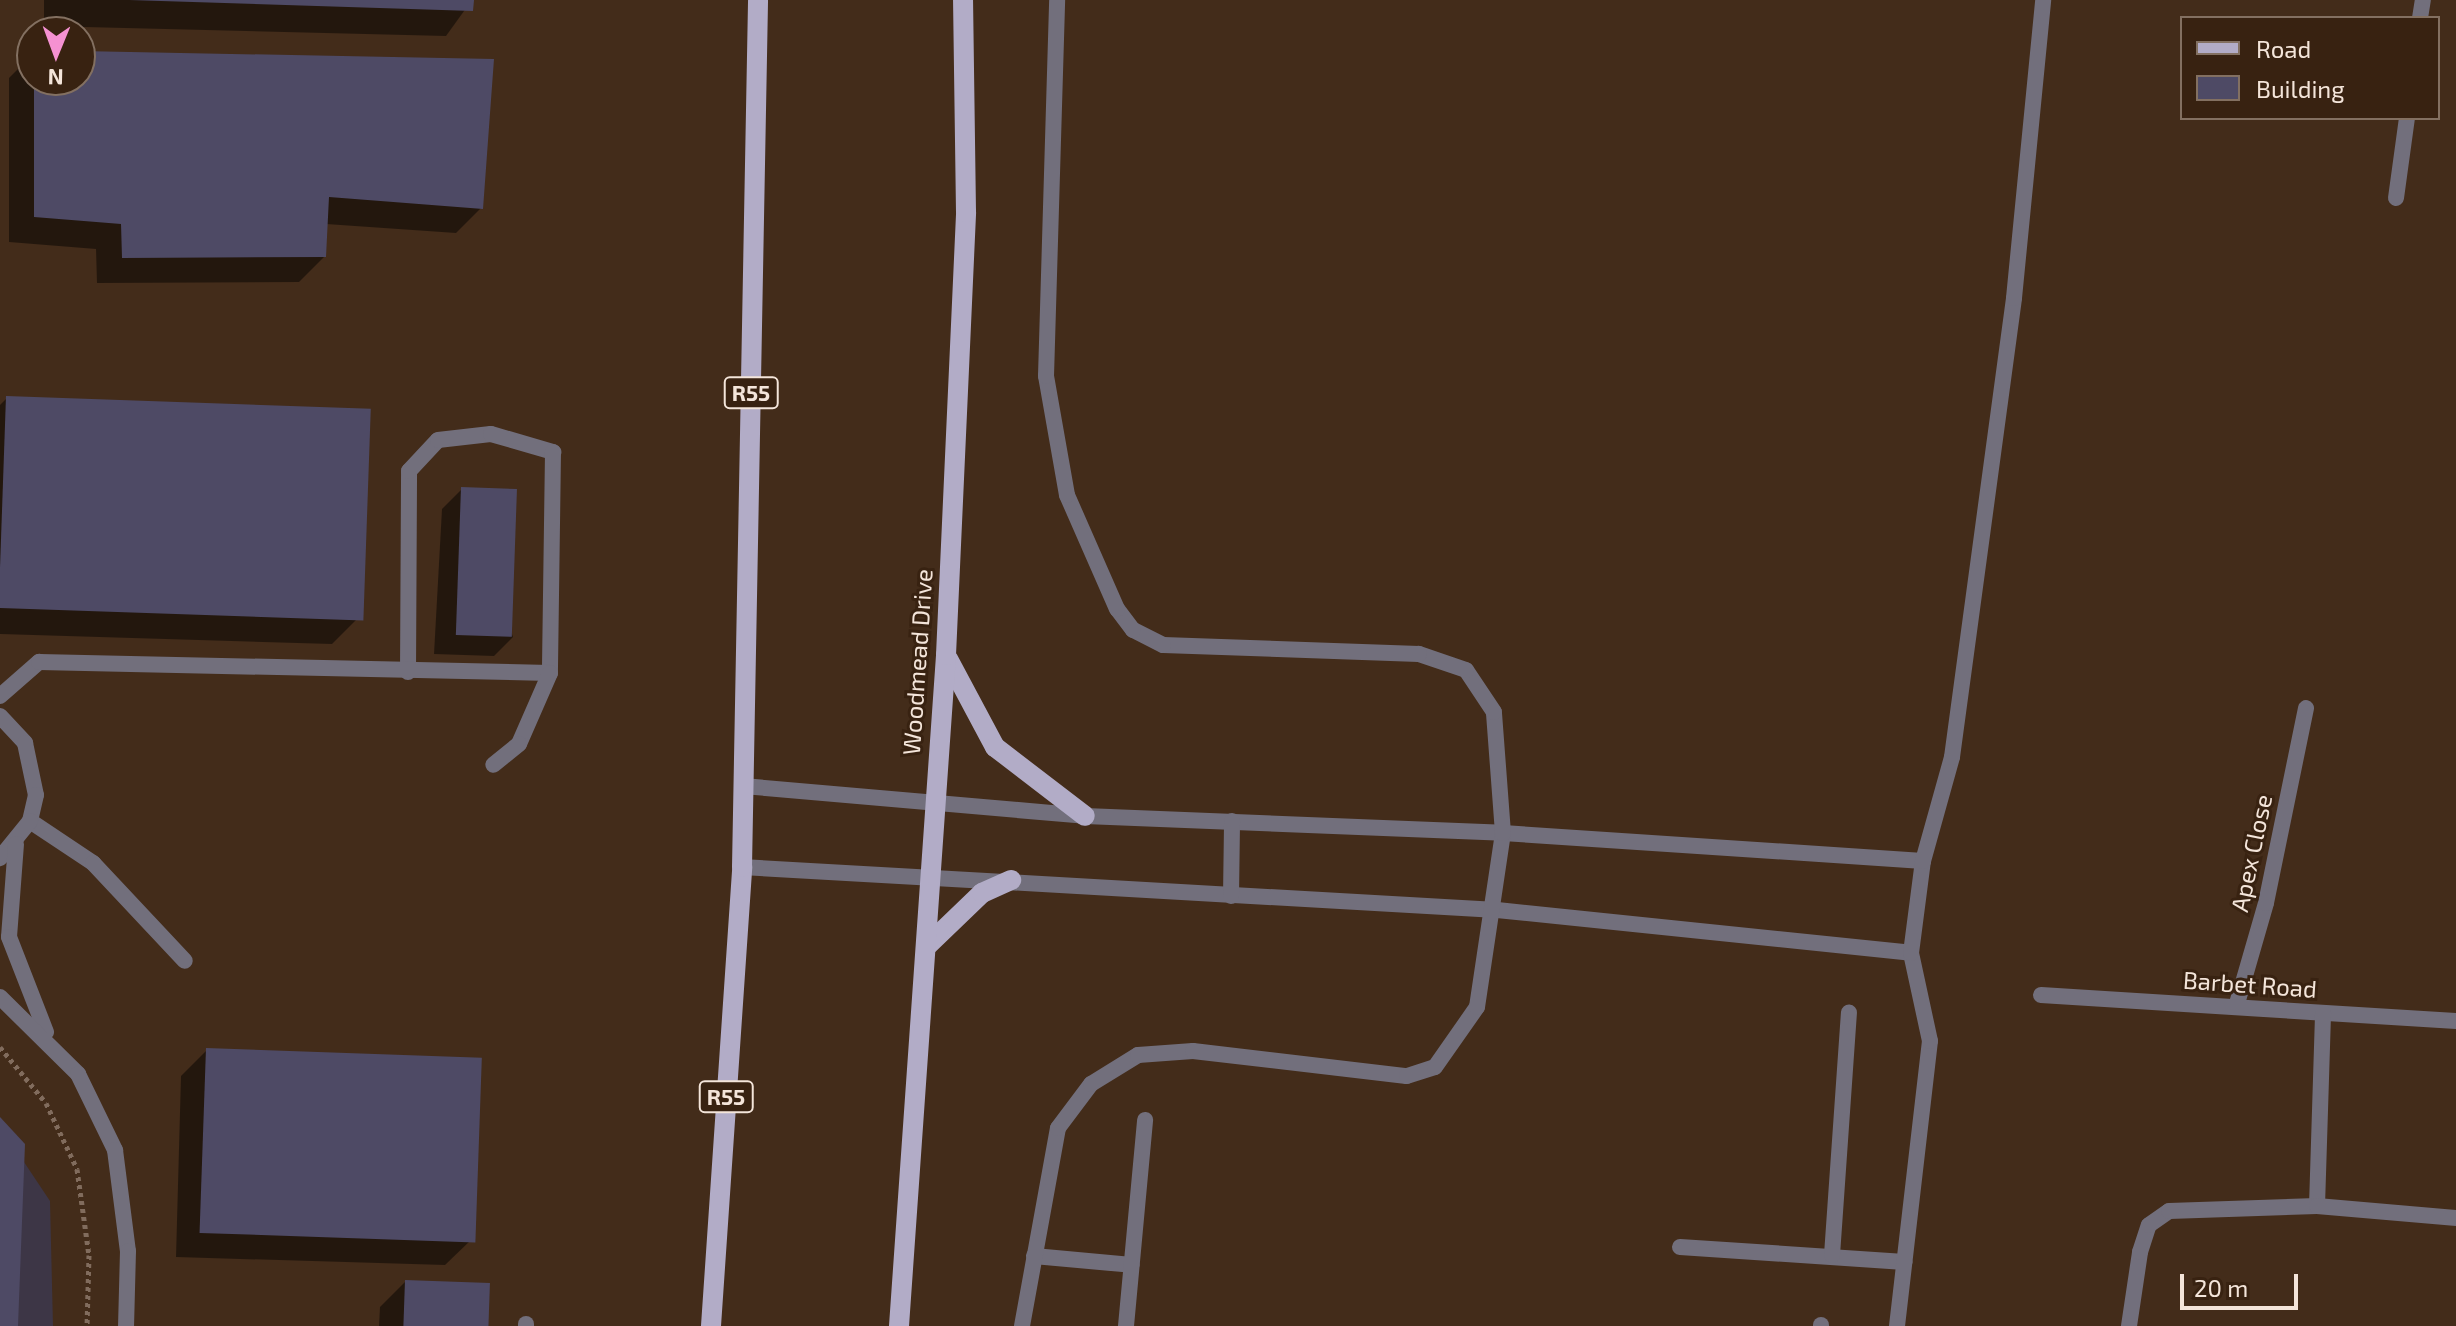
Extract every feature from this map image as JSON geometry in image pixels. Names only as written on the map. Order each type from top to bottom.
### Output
[{"type":"main road","name":"R55","points":[[711,1326],[742,867],[758,0]]},
{"type":"main road","name":"Woodmead Drive","points":[[899,1326],[928,945],[932,874],[931,806],[946,655],[966,212],[963,0]]},
{"type":"main road","points":[[946,655],[995,747],[1085,816]]},
{"type":"main road","points":[[928,945],[982,893],[1011,880]]},
{"type":"street","points":[[1022,1326],[1058,1128],[1112,1065],[1138,1055],[1193,1051],[1423,1073],[1450,1053],[1477,1007],[1497,910],[1503,833],[1494,712],[1466,670],[1419,654],[1163,645],[1133,630],[1117,609],[1067,495],[1046,376],[1057,0]]},
{"type":"street","points":[[1897,1326],[1930,1041],[1911,953],[1923,861],[1952,757],[2014,298],[2043,0]]},
{"type":"street","points":[[2396,198],[2407,120]]},
{"type":"street","points":[[408,672],[409,471],[438,440],[491,434],[553,452],[550,673],[519,744],[493,765]]},
{"type":"street","points":[[0,696],[39,662],[550,673]]},
{"type":"street","name":"Apex Close","points":[[2236,1007],[2266,903],[2306,708]]},
{"type":"street","points":[[0,716],[25,743],[34,768],[30,821],[16,844],[0,858]]},
{"type":"street","points":[[743,786],[931,806],[1085,816],[1503,833],[1923,861]]},
{"type":"street","points":[[30,821],[93,863],[185,961]]},
{"type":"street","points":[[1231,896],[1232,821]]},
{"type":"street","points":[[16,844],[9,937],[17,973],[50,1041]]},
{"type":"street","points":[[742,867],[932,874],[1231,896],[1497,910],[1911,953]]},
{"type":"street","name":"Barbet Road","points":[[2041,995],[2456,1021]]},
{"type":"street","points":[[0,997],[50,1041],[78,1074],[115,1150],[128,1251],[126,1326]]},
{"type":"street","points":[[1832,1255],[1849,1013]]},
{"type":"street","points":[[2317,1206],[2323,1013]]},
{"type":"street","points":[[1126,1326],[1145,1120]]},
{"type":"street","points":[[2129,1326],[2140,1252],[2149,1225],[2169,1211],[2317,1206],[2456,1218]]},
{"type":"street","points":[[1680,1247],[1905,1262]]},
{"type":"street","points":[[1034,1256],[1132,1265]]},
{"type":"path","points":[[0,1047],[46,1103],[77,1169],[89,1255],[87,1326]]},
{"type":"shaded area","points":[[0,1126],[50,1201],[53,1326],[0,1326]]},
{"type":"building","points":[[129,0],[474,0],[473,11]]},
{"type":"building","points":[[96,51],[494,59],[483,209],[329,197],[326,257],[122,258],[121,224],[34,217],[34,96],[96,96]]},
{"type":"building","points":[[6,396],[371,409],[363,621],[0,608]]},
{"type":"building","points":[[461,487],[517,489],[512,637],[456,635]]},
{"type":"building","points":[[206,1048],[482,1058],[475,1243],[200,1233]]},
{"type":"building","points":[[0,1117],[25,1144],[18,1326],[0,1326]]},
{"type":"building","points":[[405,1280],[490,1283],[488,1326],[403,1326]]}]
